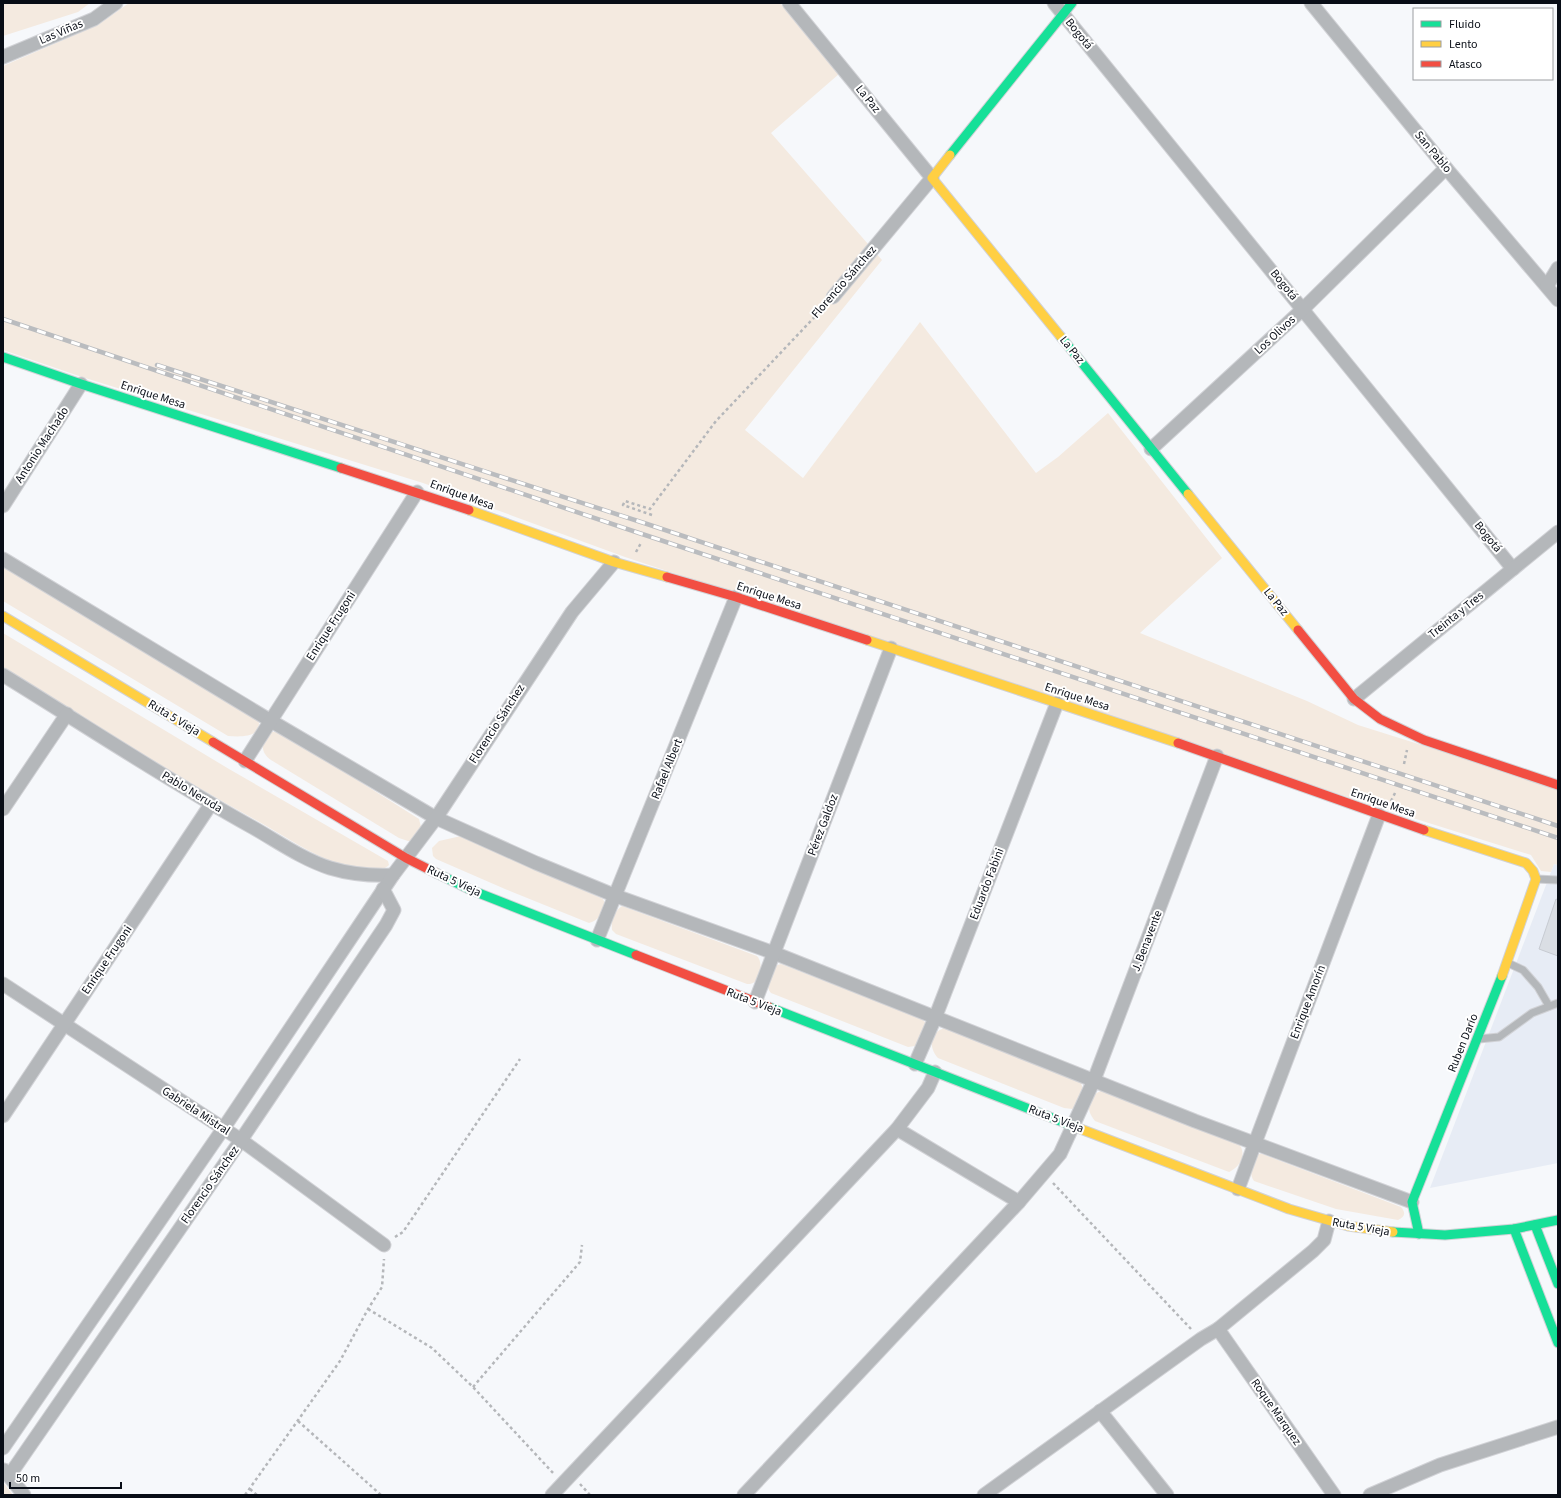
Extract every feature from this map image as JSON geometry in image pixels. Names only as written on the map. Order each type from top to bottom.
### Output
[{"type":"street","name":"Las Viñas","points":[[3,57],[94,19],[116,3]]},
{"type":"street","name":"La Paz","points":[[789,3],[1354,699],[1366,711],[1420,739],[1558,785]]},
{"type":"street","name":"Bogotá","points":[[1054,3],[1513,569]]},
{"type":"street","name":"Florencio Sánchez","points":[[833,298],[932,178],[1072,3]]},
{"type":"street","name":"San Pablo","points":[[1311,3],[1446,168],[1558,300]]},
{"type":"street","name":"Los Olivos","points":[[1151,448],[1303,309],[1446,168]]},
{"type":"street","points":[[1547,286],[1558,268]]},
{"type":"street","name":"Enrique Mesa","points":[[3,357],[81,384],[417,492],[614,562],[736,597],[1217,756],[1379,815],[1526,863],[1533,871],[1536,879]]},
{"type":"street","name":"Antonio Machado","points":[[3,506],[81,384]]},
{"type":"street","name":"Enrique Frugoni","points":[[244,761],[417,492]]},
{"type":"street","name":"Treinta y Tres","points":[[1354,699],[1558,532]]},
{"type":"street","points":[[3,559],[271,721],[436,818],[536,863],[616,896],[774,953],[1195,1121],[1412,1202],[1419,1234]]},
{"type":"street","name":"Florencio Sánchez","points":[[3,1448],[224,1129],[383,889],[436,818],[572,612],[614,562]]},
{"type":"street","name":"Rafael Albert","points":[[598,940],[736,597]]},
{"type":"street","name":"Ruta 5 Vieja","points":[[3,616],[406,858],[471,890],[1074,1126],[1289,1209],[1329,1221],[1368,1229],[1445,1235],[1514,1229],[1558,1220]]},
{"type":"street","name":"Pérez Galdoz","points":[[755,1002],[891,648]]},
{"type":"street","name":"Pablo Neruda","points":[[3,675],[211,804],[306,858],[328,867],[349,872],[372,876],[393,875]]},
{"type":"street","name":"Eduardo Fabini","points":[[915,1064],[935,1018],[1057,703]]},
{"type":"street","points":[[3,809],[67,714]]},
{"type":"street","name":"J. Benavente","points":[[744,1495],[1019,1202],[1060,1154],[1094,1080],[1217,756]]},
{"type":"street","name":"Enrique Frugoni","points":[[3,1116],[211,804]]},
{"type":"street","name":"Enrique Amorín","points":[[1238,1189],[1254,1143],[1379,815]]},
{"type":"street","name":"Ruben Darío","points":[[1412,1202],[1507,963],[1536,879]]},
{"type":"street","name":"Florencio Sánchez","points":[[6,1472],[241,1140],[386,925],[394,910],[383,889]]},
{"type":"street","name":"Gabriela Mistral","points":[[3,984],[241,1140],[384,1245]]},
{"type":"street","points":[[552,1495],[897,1130],[928,1088],[935,1072]]},
{"type":"street","points":[[897,1130],[1019,1202]]},
{"type":"street","points":[[984,1495],[1201,1339],[1218,1329],[1324,1240],[1329,1221]]},
{"type":"street","points":[[1535,1225],[1558,1284]]},
{"type":"street","points":[[1514,1229],[1558,1342]]},
{"type":"street","name":"Roque Marquez","points":[[1218,1329],[1334,1495]]},
{"type":"street","points":[[1100,1411],[1167,1495]]},
{"type":"street","points":[[1370,1495],[1440,1464],[1558,1427]]},
{"type":"street","points":[[6,1472],[24,1495]]},
{"type":"lane","points":[[1536,879],[1558,880]]},
{"type":"lane","points":[[1507,963],[1523,970],[1538,987],[1549,1006]]},
{"type":"lane","points":[[1477,1040],[1499,1037],[1532,1013],[1558,1003]]},
{"type":"path","name":"Florencio Sánchez","points":[[652,514],[623,505],[625,501],[650,509],[716,421],[833,298]]},
{"type":"path","points":[[245,1495],[340,1361],[368,1309],[382,1287],[384,1245],[403,1232],[520,1059]]},
{"type":"path","points":[[1044,1174],[1201,1339]]},
{"type":"path","points":[[474,1386],[580,1262],[582,1245]]},
{"type":"path","points":[[368,1309],[432,1348],[474,1386],[562,1483]]},
{"type":"path","points":[[298,1421],[381,1495]]},
{"type":"path","points":[[250,1489],[257,1495]]},
{"type":"shaded area","points":[[3,3],[90,3],[78,12],[3,36]]},
{"type":"shaded area","points":[[129,3],[780,3],[839,74],[771,133],[882,260],[745,430],[803,478],[920,322],[1036,473],[1058,457],[1108,413],[1222,558],[1140,633],[1307,701],[1358,725],[1558,788],[1558,865],[1554,864],[1551,872],[1541,871],[1531,855],[1381,808],[625,557],[423,483],[82,377],[3,350],[3,66],[98,25]]},
{"type":"shaded area","points":[[3,566],[114,632],[177,672],[258,718],[258,729],[255,733],[250,735],[228,736],[3,601]]},
{"type":"shaded area","points":[[3,633],[229,769],[388,861],[389,865],[376,870],[368,870],[349,867],[326,859],[159,764],[3,669]]},
{"type":"shaded area","points":[[272,732],[281,732],[419,819],[421,827],[413,841],[399,838],[267,757],[263,750],[263,746],[268,735]]},
{"type":"shaded area","points":[[461,836],[603,899],[605,904],[601,914],[598,918],[589,923],[505,889],[436,859],[433,856],[432,848],[439,841]]},
{"type":"shaded area","points":[[1554,864],[1558,865],[1558,1163],[1430,1188]]},
{"type":"shaded area","points":[[622,906],[757,956],[760,962],[758,978],[753,983],[747,984],[616,934],[612,930],[612,919],[616,911]]},
{"type":"shaded area","points":[[781,964],[920,1018],[926,1023],[920,1041],[915,1046],[908,1047],[771,993],[768,987],[770,977],[774,966]]},
{"type":"shaded area","points":[[946,1027],[1076,1079],[1081,1083],[1083,1089],[1077,1105],[1072,1109],[1064,1108],[938,1058],[932,1049],[932,1041],[934,1035],[938,1031]]},
{"type":"shaded area","points":[[1104,1090],[1236,1141],[1242,1149],[1242,1158],[1240,1162],[1229,1172],[1095,1121],[1090,1111],[1089,1102],[1094,1095]]},
{"type":"shaded area","points":[[1258,1154],[1262,1154],[1401,1207],[1404,1211],[1404,1215],[1398,1220],[1336,1209],[1254,1181],[1251,1171]]},
{"type":"shaded area","points":[[3,1482],[13,1495],[3,1495]]},
{"type":"building","points":[[1556,899],[1558,900],[1558,956],[1539,949]]},
{"type":"railway","points":[[3,319],[639,533],[1558,838]]},
{"type":"railway","points":[[157,365],[644,523],[1558,826]]},
{"type":"traffic: fast","points":[[950,155],[1072,3]]},
{"type":"traffic: fast","points":[[1061,337],[1188,494]]},
{"type":"traffic: fast","points":[[3,357],[81,384],[341,468]]},
{"type":"traffic: fast","points":[[436,873],[471,890],[636,955]]},
{"type":"traffic: fast","points":[[1419,1234],[1412,1202],[1502,976]]},
{"type":"traffic: fast","points":[[769,1007],[1078,1128]]},
{"type":"traffic: fast","points":[[1393,1232],[1445,1235],[1514,1229],[1558,1220]]},
{"type":"traffic: fast","points":[[1535,1225],[1558,1284]]},
{"type":"traffic: fast","points":[[1514,1229],[1558,1343]]},
{"type":"traffic: slow","points":[[950,155],[932,178],[1061,337]]},
{"type":"traffic: slow","points":[[1188,494],[1298,630]]},
{"type":"traffic: slow","points":[[469,510],[614,562],[667,577]]},
{"type":"traffic: slow","points":[[3,616],[213,742]]},
{"type":"traffic: slow","points":[[867,640],[1178,743]]},
{"type":"traffic: slow","points":[[1424,830],[1526,863],[1533,871],[1536,879],[1502,976]]},
{"type":"traffic: slow","points":[[1078,1128],[1289,1209],[1348,1226],[1393,1232]]},
{"type":"traffic: jam","points":[[341,468],[469,510]]},
{"type":"traffic: jam","points":[[667,577],[736,597],[867,640]]},
{"type":"traffic: jam","points":[[1298,630],[1354,699],[1380,719],[1424,740],[1558,785]]},
{"type":"traffic: jam","points":[[213,742],[406,858],[436,873]]},
{"type":"traffic: jam","points":[[1178,743],[1424,830]]},
{"type":"traffic: jam","points":[[636,955],[769,1007]]}]
